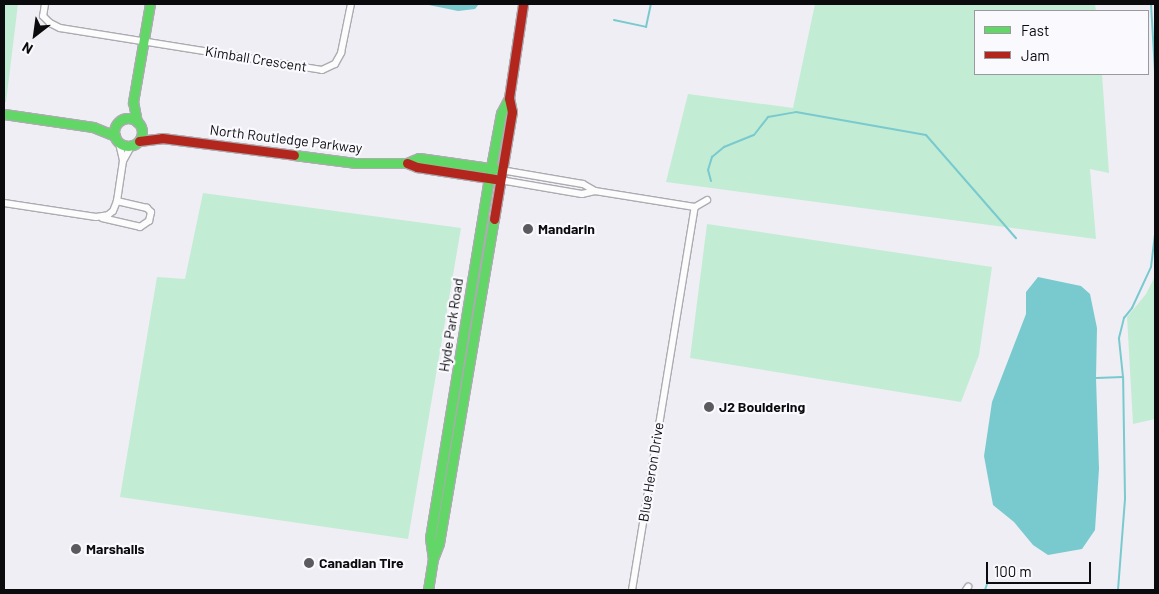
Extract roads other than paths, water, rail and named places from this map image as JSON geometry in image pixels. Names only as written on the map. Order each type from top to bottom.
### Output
[{"type":"main road","points":[[135,143],[139,125],[134,102],[150,4]]},
{"type":"main road","name":"Hyde Park Road","points":[[433,559],[430,538],[489,178],[501,113],[509,98],[523,4]]},
{"type":"main road","name":"Hyde Park Road","points":[[428,590],[433,559],[439,543],[512,112],[509,98]]},
{"type":"main road","points":[[117,140],[115,129],[134,102]]},
{"type":"main road","points":[[4,114],[93,127],[121,121]]},
{"type":"main road","name":"North Routledge Parkway","points":[[121,121],[139,125],[162,138]]},
{"type":"main road","name":"North Routledge Parkway","points":[[93,127],[117,140],[135,143],[162,138],[356,163],[407,163],[417,167],[500,180]]},
{"type":"main road","name":"North Routledge Parkway","points":[[407,163],[419,158],[501,170]]},
{"type":"street","name":"Kimball Crescent","points":[[45,4],[43,16],[50,23],[60,28],[322,70],[335,64],[341,53],[351,4]]},
{"type":"street","points":[[99,217],[113,211],[117,201],[123,161],[117,140]]},
{"type":"street","points":[[123,161],[135,143]]},
{"type":"street","points":[[501,170],[583,184],[595,191]]},
{"type":"street","points":[[500,180],[582,194],[595,191],[695,206],[707,200]]},
{"type":"street","points":[[4,203],[99,217],[140,227],[149,221],[152,215],[147,208],[117,201]]},
{"type":"street","name":"Blue Heron Drive","points":[[632,590],[695,206]]},
{"type":"water","points":[[424,4],[479,4],[475,9],[458,11]]},
{"type":"water","points":[[1038,277],[1081,286],[1090,294],[1097,328],[1096,378],[1099,469],[1095,530],[1082,549],[1048,555],[1033,545],[1014,522],[993,505],[984,456],[992,402],[1026,314],[1026,292]]},
{"type":"waterway","points":[[614,20],[646,27],[651,4]]},
{"type":"waterway","points":[[1151,4],[1155,72]]},
{"type":"waterway","points":[[711,181],[708,170],[712,157],[724,147],[754,135],[768,117],[796,112],[926,135],[1016,238]]},
{"type":"waterway","points":[[1118,590],[1125,498],[1123,377],[1119,338],[1124,318],[1132,308],[1151,267],[1155,235]]},
{"type":"waterway","points":[[1096,378],[1123,377]]},
{"type":"waterway","points":[[985,590],[988,581]]},
{"type":"place","name":"Mandarin","points":[[528,229]]},
{"type":"place","name":"J2 Bouldering","points":[[709,407]]},
{"type":"place","name":"Marshalls","points":[[76,549]]},
{"type":"place","name":"Canadian Tire","points":[[309,563]]}]
